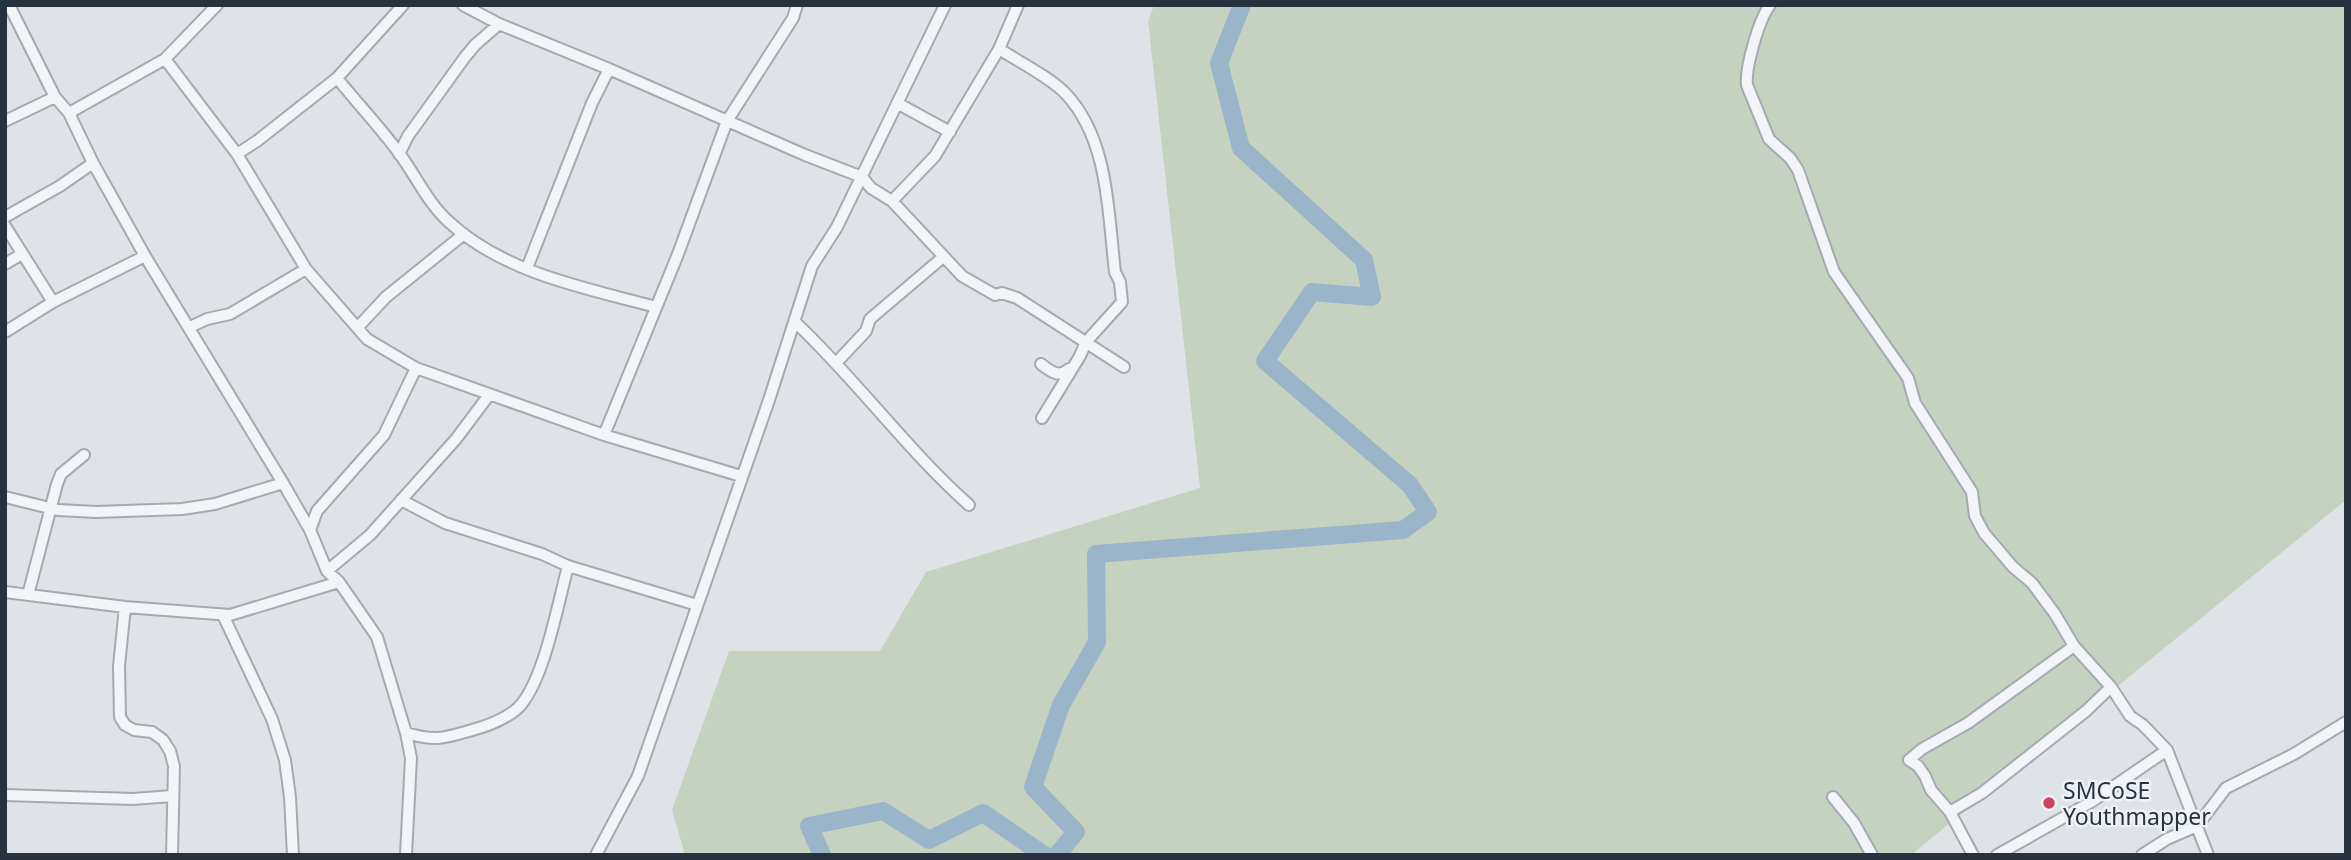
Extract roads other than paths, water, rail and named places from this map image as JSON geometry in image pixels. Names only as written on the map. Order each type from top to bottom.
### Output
[{"type":"street","points":[[9,5],[55,97],[69,113],[93,163],[145,256],[284,483],[292,502],[310,530],[327,571],[339,582],[377,637],[406,733],[411,768],[406,855]]},
{"type":"street","points":[[69,113],[165,59],[217,5]]},
{"type":"street","points":[[237,154],[337,78],[403,5]]},
{"type":"street","points":[[463,5],[499,24],[862,177],[871,188],[892,201],[942,258],[962,276],[995,295],[1002,293],[1017,298],[1124,367]]},
{"type":"street","points":[[604,435],[727,121],[793,18],[797,5]]},
{"type":"street","points":[[596,855],[638,776],[812,266],[837,227],[945,5]]},
{"type":"street","points":[[892,201],[935,156],[999,49],[1018,5]]},
{"type":"street","points":[[1770,5],[1763,13],[1746,85],[1769,139],[1790,158],[1798,170],[1839,281],[1908,378],[1915,403],[1972,492],[1975,516],[1984,533],[2032,583],[2074,646],[2111,687],[2130,716],[2143,724],[2167,750],[2208,855]]},
{"type":"street","points":[[399,154],[408,136],[465,57],[499,24]]},
{"type":"street","points":[[999,49],[1064,92],[1086,122],[1102,163],[1115,272],[1120,282],[1122,302],[1086,342],[1042,418]]},
{"type":"street","points":[[165,59],[237,154],[306,270],[368,339],[416,368],[489,395],[604,435],[741,476]]},
{"type":"street","points":[[527,268],[550,216],[592,103],[609,69]]},
{"type":"street","points":[[337,78],[399,154],[422,192],[447,221],[464,234],[496,256],[527,268],[556,279],[656,307]]},
{"type":"street","points":[[5,121],[55,97]]},
{"type":"street","points":[[897,103],[950,132]]},
{"type":"street","points":[[5,217],[60,186],[93,163]]},
{"type":"street","points":[[5,226],[53,302]]},
{"type":"street","points":[[358,327],[386,297],[464,234]]},
{"type":"street","points":[[5,264],[22,254]]},
{"type":"street","points":[[5,332],[53,302],[145,256]]},
{"type":"street","points":[[836,363],[866,331],[870,319],[942,258]]},
{"type":"street","points":[[190,327],[208,318],[230,314],[306,270]]},
{"type":"street","points":[[795,321],[943,482],[969,505]]},
{"type":"street","points":[[1041,364],[1054,374],[1063,374],[1071,368]]},
{"type":"street","points":[[310,530],[317,511],[384,435],[416,368]]},
{"type":"street","points":[[327,571],[370,535],[456,439],[489,395]]},
{"type":"street","points":[[28,595],[61,474],[84,455]]},
{"type":"street","points":[[5,497],[50,507],[96,512],[183,509],[215,504],[284,483]]},
{"type":"street","points":[[401,500],[445,523],[542,554],[568,566],[697,605]]},
{"type":"street","points":[[406,733],[430,740],[454,736],[483,727],[516,710],[541,665],[568,566]]},
{"type":"street","points":[[5,592],[125,607],[223,615],[239,613],[339,582]]},
{"type":"street","points":[[125,607],[119,666],[120,717],[134,730],[152,732],[163,740],[170,751],[174,766],[172,855]]},
{"type":"street","points":[[223,615],[272,719],[285,760],[293,855]]},
{"type":"street","points":[[1973,855],[1950,812],[1931,790],[1918,766],[1909,760],[1922,748],[1968,723],[2074,646]]},
{"type":"street","points":[[1950,812],[1982,793],[2086,711],[2111,687]]},
{"type":"street","points":[[2141,855],[2166,839],[2197,826],[2212,810],[2226,788],[2294,754],[2346,722]]},
{"type":"street","points":[[1997,855],[2091,802],[2167,750]]},
{"type":"street","points":[[5,795],[133,799],[172,796]]},
{"type":"street","points":[[1833,797],[1854,823],[1872,855]]},
{"type":"waterway","points":[[1057,855],[1076,832],[1033,787],[1061,705],[1097,642],[1096,554],[1403,530],[1428,512],[1410,485],[1265,361],[1312,292],[1372,297],[1364,260],[1241,148],[1219,63],[1242,5]]},
{"type":"waterway","points":[[822,855],[809,826],[883,811],[929,840],[983,813],[1044,855]]},
{"type":"place","name":"SMCoSE Youthmapper","points":[[2049,803]]}]
